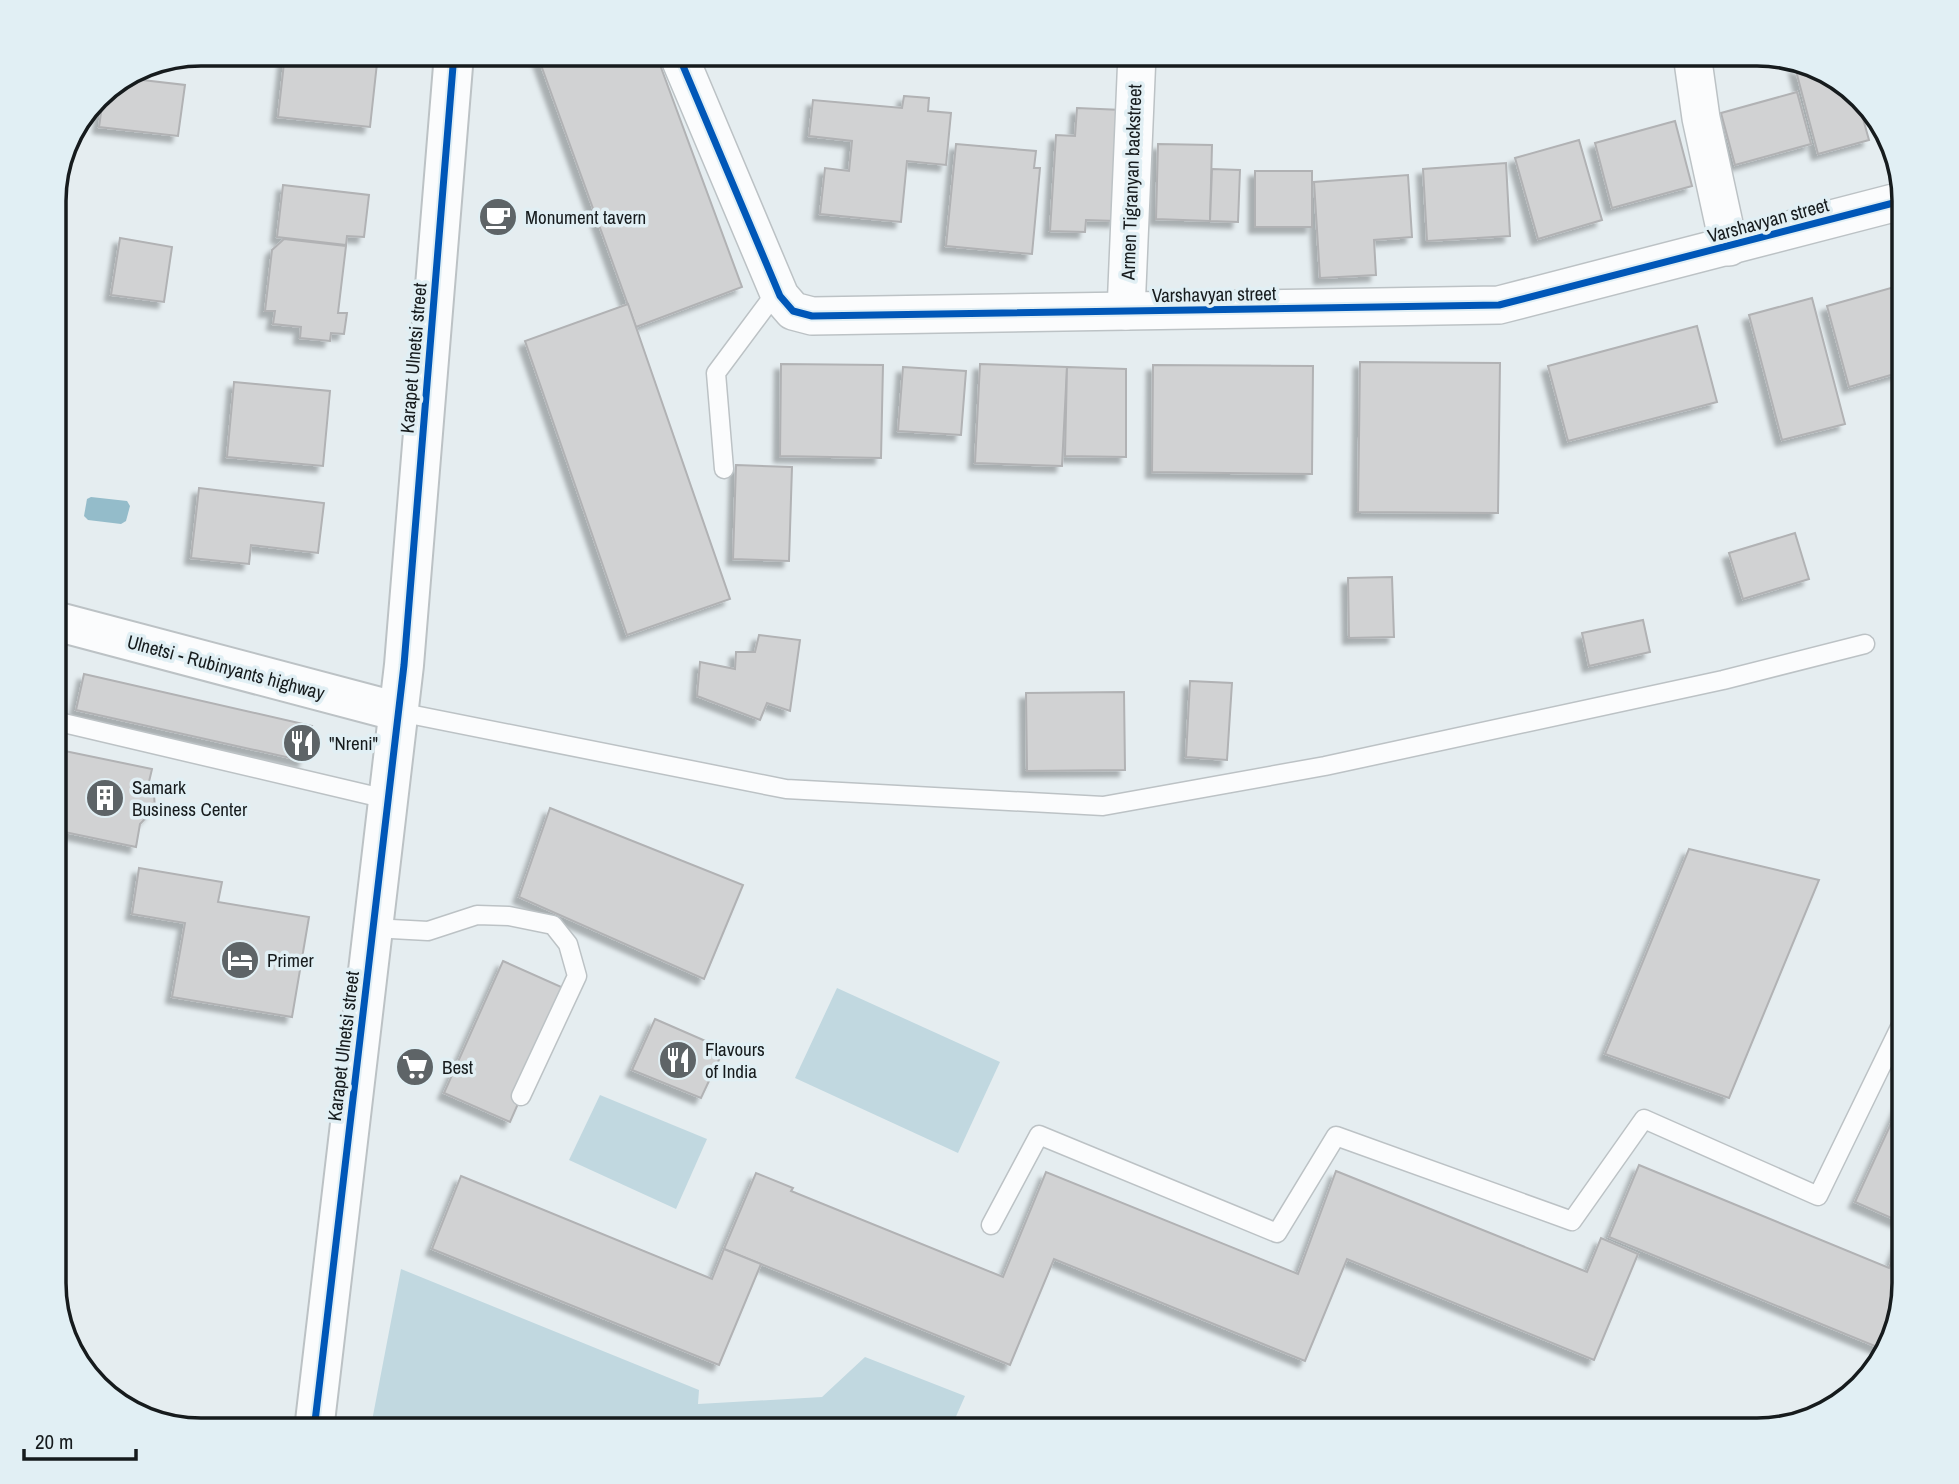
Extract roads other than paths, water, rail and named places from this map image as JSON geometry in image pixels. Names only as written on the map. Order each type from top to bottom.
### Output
[{"type":"street","name":"Karapet Ulnetsi street","points":[[291,1418],[378,797],[404,665],[453,66]]},
{"type":"street","name":"Varshavyan street","points":[[683,66],[778,291],[793,310],[811,316],[1499,304],[1892,203]]},
{"type":"street","name":"Armen Tigranyan backstreet","points":[[1126,311],[1136,66]]},
{"type":"street","points":[[1694,66],[1701,118],[1729,247]]},
{"type":"street","name":"Ulnetsi - Rubinyants highway","points":[[67,624],[394,711]]},
{"type":"street","name":"Karapet Ulnetsi street","points":[[315,1418],[373,929],[394,711]]},
{"type":"lane","points":[[724,470],[716,373],[778,291]]},
{"type":"lane","points":[[394,711],[786,789],[1103,806],[1325,766],[1723,680],[1865,644]]},
{"type":"lane","points":[[67,724],[378,797]]},
{"type":"lane","points":[[373,929],[429,932],[477,915],[509,916],[553,925],[568,944],[577,976],[522,1096]]},
{"type":"lane","points":[[990,1224],[1039,1135],[1277,1233],[1336,1136],[1572,1222],[1644,1119],[1818,1196],[1892,1044]]},
{"type":"water","points":[[91,497],[127,501],[130,506],[126,521],[121,524],[88,520],[84,516],[87,499]]},
{"type":"place","name":"Monument tavern","points":[[498,217]]},
{"type":"place","name":"\"Nreni\"","points":[[302,743]]},
{"type":"place","name":"Samark Business Center","points":[[105,798]]},
{"type":"place","name":"Primer","points":[[240,960]]},
{"type":"place","name":"Flavours of India","points":[[678,1060]]},
{"type":"place","name":"Best","points":[[415,1067]]}]
